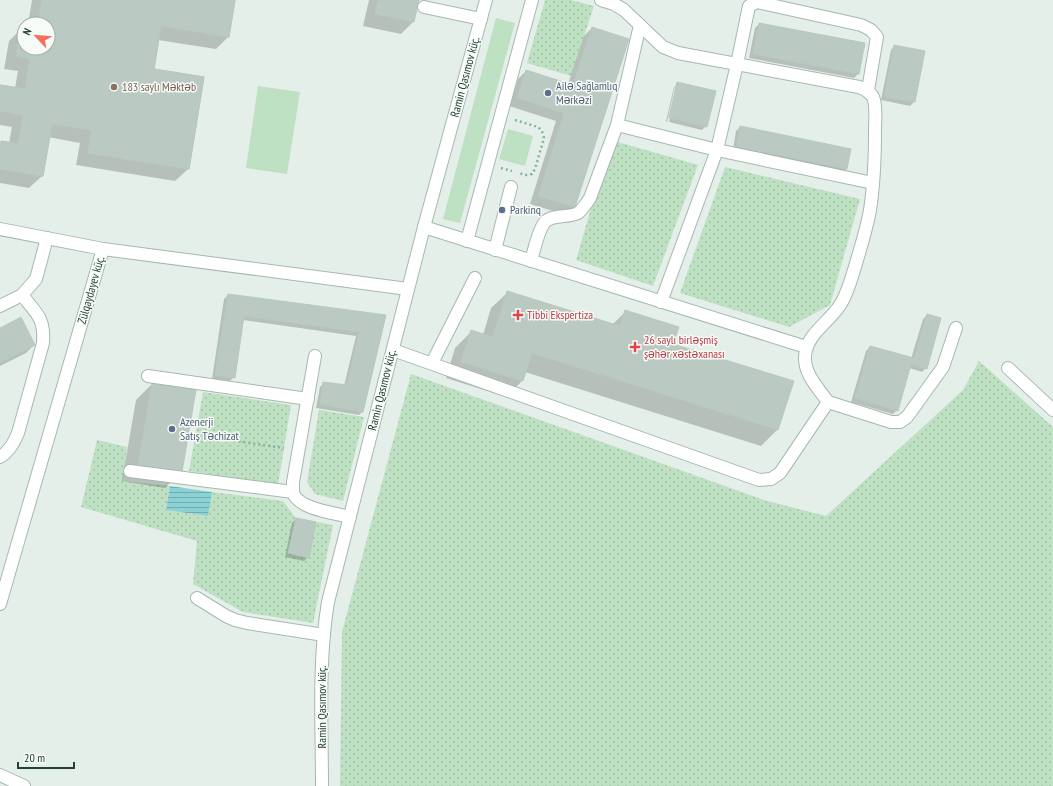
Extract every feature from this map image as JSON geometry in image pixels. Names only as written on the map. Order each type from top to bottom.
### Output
[{"type":"street","name":"Ramin Qasımov küç.","points":[[322,786],[322,661],[328,602],[424,228],[486,0]]},
{"type":"street","points":[[467,241],[532,0]]},
{"type":"street","points":[[601,0],[614,4],[624,10],[663,47],[678,53],[859,87],[868,90],[873,98],[875,110],[875,159],[870,210],[864,234],[849,287],[838,309],[811,336],[806,347],[806,368],[828,402],[891,422],[900,422],[907,416],[943,367],[956,328]]},
{"type":"street","points":[[661,302],[716,150],[737,64],[749,6],[757,2],[861,25],[871,30],[877,38],[868,90]]},
{"type":"street","points":[[424,7],[481,19]]},
{"type":"street","points":[[531,261],[541,227],[546,221],[551,218],[577,213],[585,206],[590,198],[617,125],[640,25]]},
{"type":"street","points":[[617,125],[716,150],[873,183]]},
{"type":"street","points":[[495,250],[511,187]]},
{"type":"street","points":[[424,228],[806,347]]},
{"type":"street","points":[[0,229],[103,249]]},
{"type":"street","points":[[0,306],[22,295],[36,279],[47,238]]},
{"type":"street","name":"Zülqaydayev küç.","points":[[0,604],[103,249],[408,289]]},
{"type":"street","points":[[432,363],[475,278]]},
{"type":"street","points":[[0,457],[5,454],[14,442],[18,433],[43,343],[44,332],[42,320],[22,295]]},
{"type":"street","points":[[393,350],[759,480],[771,479],[780,473],[828,402]]},
{"type":"street","points":[[315,356],[293,482],[293,492],[304,506],[350,517]]},
{"type":"street","points":[[1008,368],[1053,410]]},
{"type":"street","points":[[148,376],[308,399]]},
{"type":"street","points":[[130,471],[293,492]]},
{"type":"street","points":[[197,598],[235,620],[324,635]]},
{"type":"street","points":[[0,775],[24,786]]},
{"type":"path","points":[[488,164],[526,175],[532,174],[535,169],[544,138],[542,131],[538,127],[500,116]]},
{"type":"path","points":[[189,434],[299,450]]},
{"type":"green space","points":[[545,0],[571,0],[594,6],[571,76],[527,63]]},
{"type":"green space","points":[[496,18],[515,23],[460,223],[443,219]]},
{"type":"green space","points":[[258,86],[300,92],[287,174],[246,168]]},
{"type":"green space","points":[[508,129],[533,136],[525,166],[499,159]]},
{"type":"green space","points":[[611,140],[698,165],[653,286],[576,260]]},
{"type":"green space","points":[[725,167],[860,199],[830,305],[789,327],[680,293]]},
{"type":"green space","points":[[979,361],[1053,427],[1053,786],[340,786],[342,632],[411,374],[764,500],[826,516],[963,390]]},
{"type":"green space","points":[[203,392],[291,405],[278,485],[189,471]]},
{"type":"green space","points":[[319,410],[364,417],[343,501],[315,494],[307,482]]},
{"type":"green space","points":[[97,440],[127,447],[123,481],[170,486],[166,510],[208,516],[212,492],[283,501],[296,518],[333,525],[313,623],[243,612],[193,584],[197,541],[81,507]]},
{"type":"water","points":[[170,486],[212,492],[208,516],[166,510]]},
{"type":"building","name":"183 saylı Məktəb","points":[[42,0],[235,0],[229,37],[161,26],[154,69],[204,77],[189,169],[88,153],[92,130],[52,124],[43,176],[0,169],[1,141],[18,144],[23,115],[0,111],[0,85],[25,89],[30,59],[16,56],[56,56],[56,28],[68,29],[59,85],[120,95],[132,21],[52,7],[51,16],[39,16]]},
{"type":"building","name":"183 saylı Məktəb","points":[[42,0],[235,0],[229,37],[161,26],[154,69],[204,77],[189,169],[88,153],[92,130],[52,124],[43,176],[0,169],[1,141],[18,144],[23,115],[0,111],[0,85],[25,89],[30,59],[16,56],[56,56],[56,16],[39,16]]},
{"type":"building","points":[[378,0],[419,0],[414,22],[375,14]]},
{"type":"building","points":[[759,23],[865,43],[859,74],[753,54]]},
{"type":"building","points":[[592,27],[629,39],[575,207],[538,196],[564,113],[517,98],[526,70],[573,85]]},
{"type":"building","points":[[894,45],[925,51],[915,102],[884,97]]},
{"type":"building","points":[[677,82],[716,91],[707,127],[669,118]]},
{"type":"building","points":[[740,126],[851,149],[847,169],[736,147]]},
{"type":"building","points":[[507,291],[620,326],[625,310],[679,327],[673,344],[794,381],[778,430],[532,353],[523,381],[461,362],[471,330],[493,337]]},
{"type":"building","points":[[228,294],[386,315],[363,412],[320,404],[323,382],[347,385],[359,332],[244,316],[235,378],[215,375]]},
{"type":"building","points":[[927,314],[941,318],[927,369],[911,364],[898,411],[855,398],[870,346],[914,358]]},
{"type":"building","points":[[21,317],[35,345],[0,363],[0,328]]},
{"type":"building","points":[[152,383],[196,390],[182,472],[138,465]]},
{"type":"building","points":[[296,518],[316,522],[309,558],[288,553]]},
{"type":"place","name":"183 saylı Məktəb","points":[[114,87]]},
{"type":"place","name":"Ailə Sağlamlıq Mərkəzi","points":[[548,93]]},
{"type":"place","name":"Parkinq","points":[[502,210]]},
{"type":"place","name":"Tibbi Ekspertiza","points":[[518,315]]},
{"type":"place","name":"26 saylı birləşmiş şəhər xəstəxanası","points":[[635,347]]},
{"type":"place","name":"Azenerji Satış Təchizat","points":[[172,429]]}]
